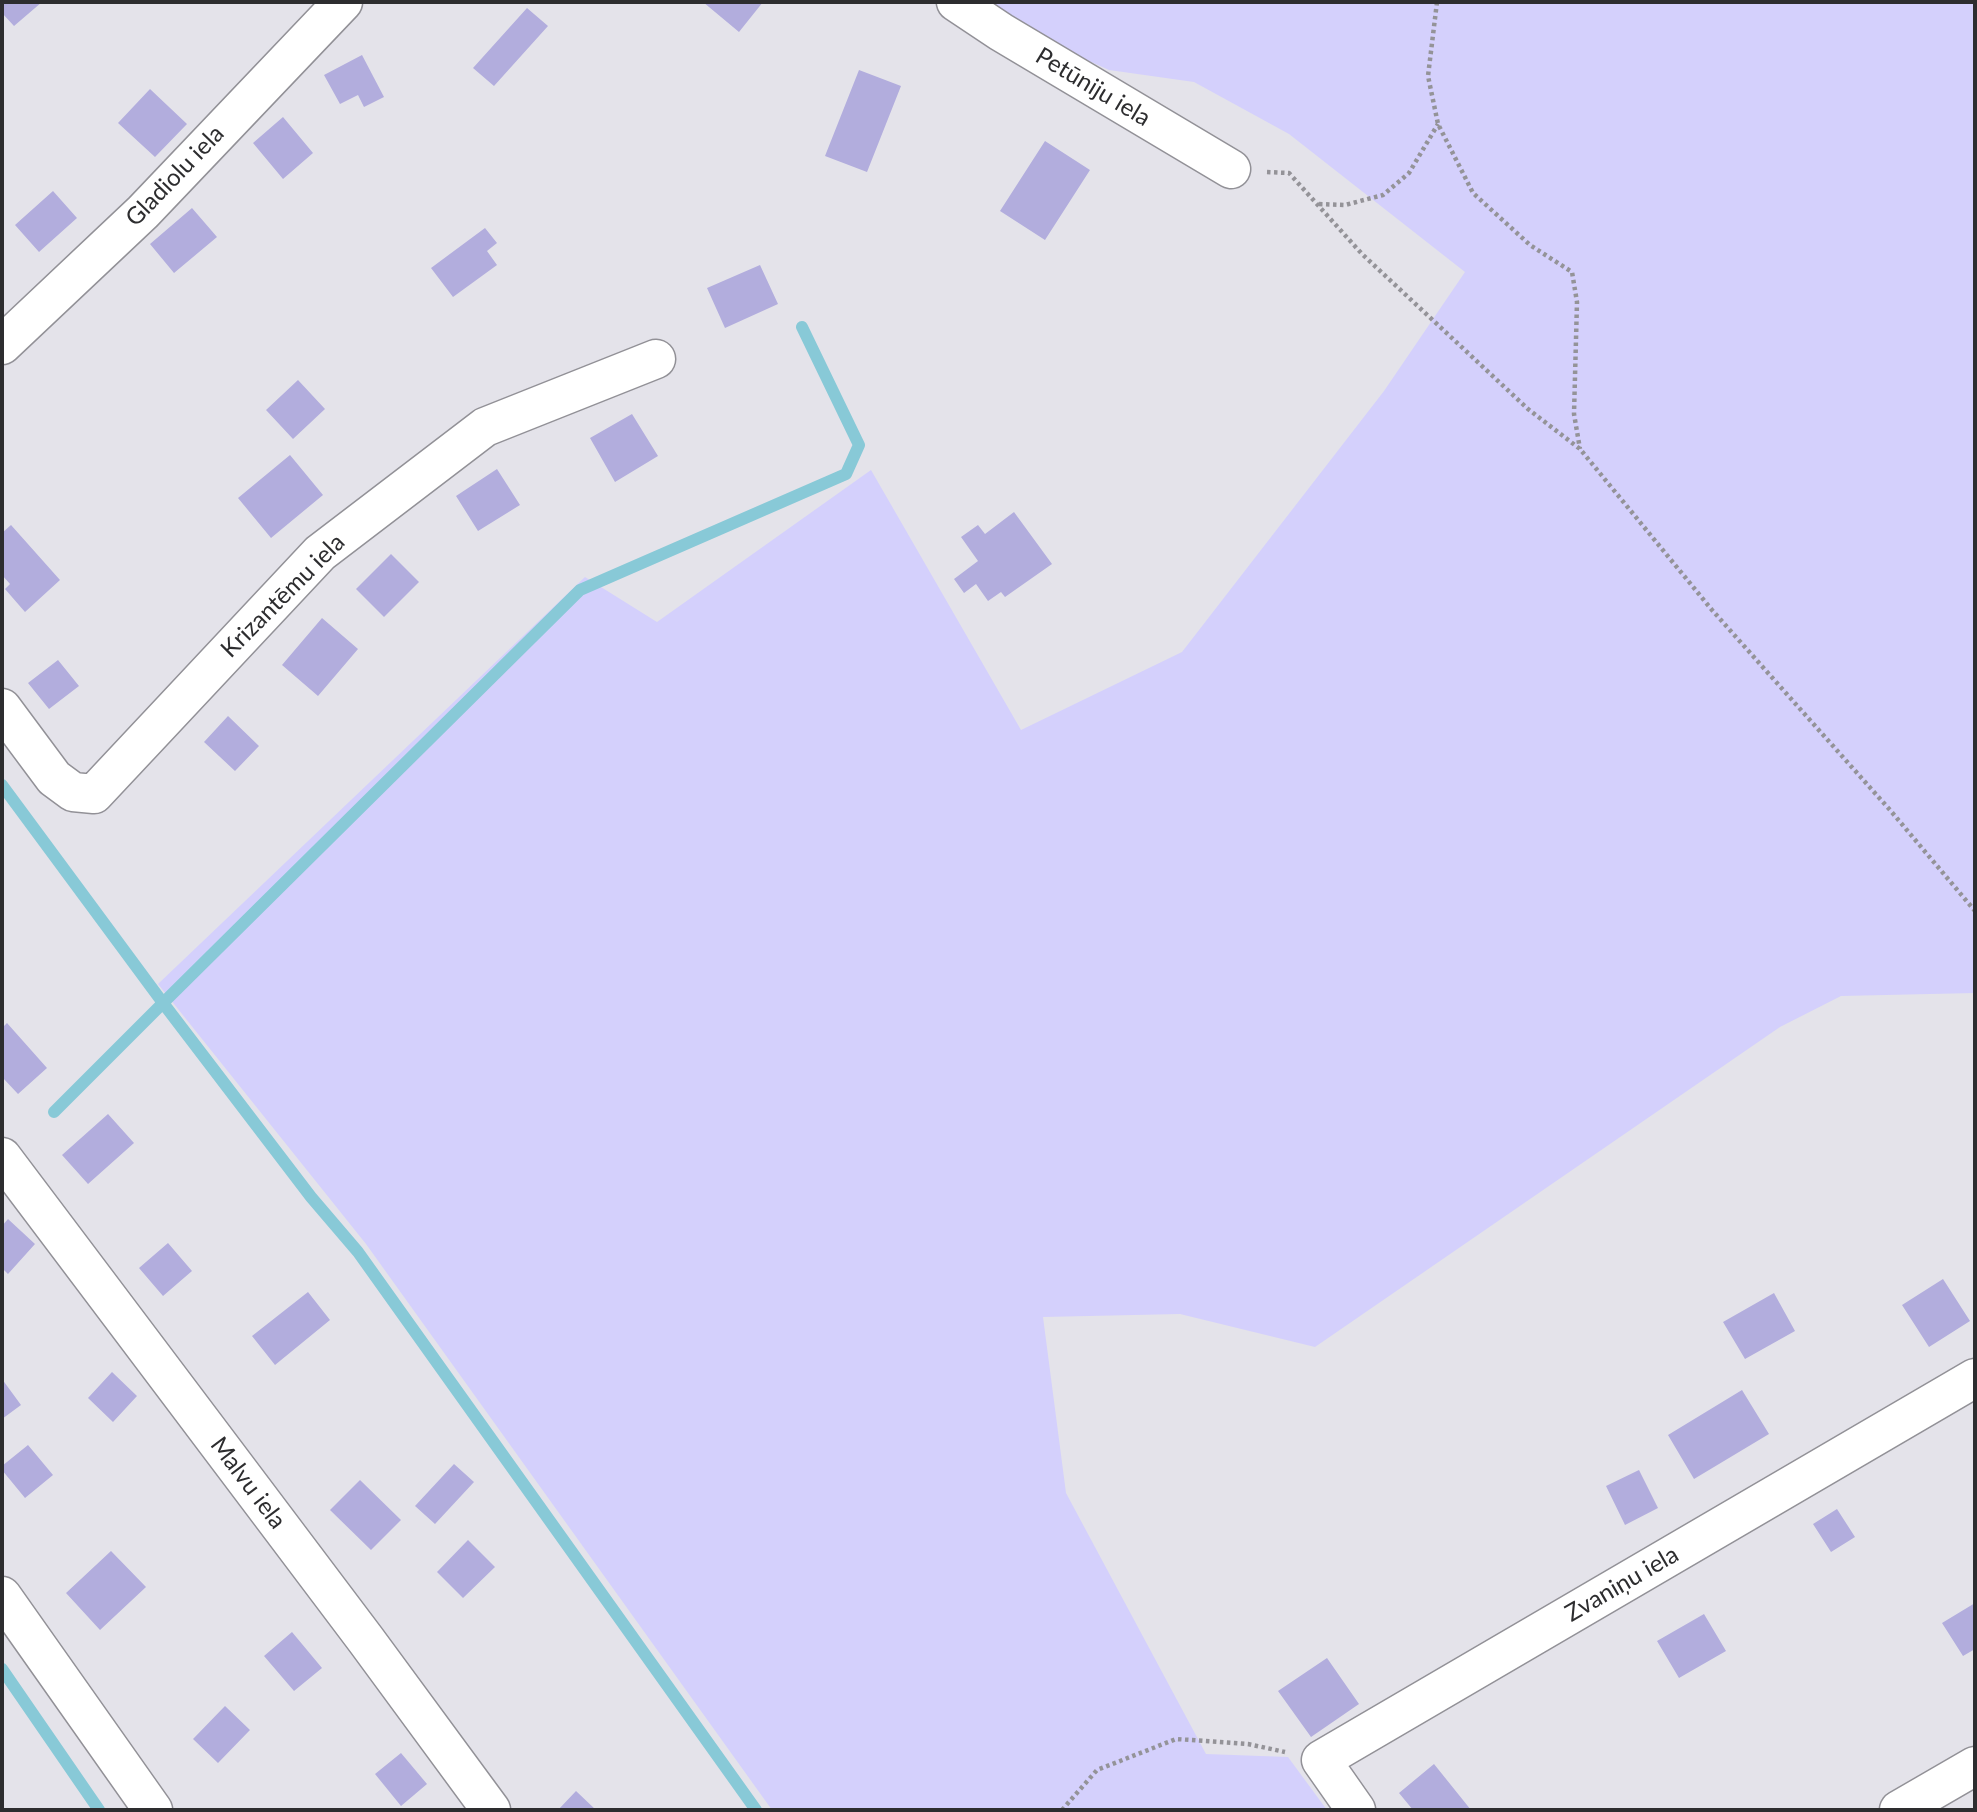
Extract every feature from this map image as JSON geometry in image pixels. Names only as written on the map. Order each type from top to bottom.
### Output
[{"type":"street","name":"Gladiolu iela","points":[[2,345],[142,212],[343,2]]},
{"type":"street","name":"Petūniju iela","points":[[956,2],[1001,32],[1231,169]]},
{"type":"street","name":"Krizantēmu iela","points":[[2,708],[54,778],[73,792],[94,794],[320,553],[485,427],[656,359]]},
{"type":"street","name":"Malvu iela","points":[[2,1157],[491,1810]]},
{"type":"street","name":"Zvaniņu iela","points":[[1321,1760],[1975,1378]]},
{"type":"street","points":[[2,1596],[153,1810]]},
{"type":"street","points":[[1321,1760],[1356,1810]]},
{"type":"street","points":[[1899,1810],[1975,1766]]},
{"type":"path","points":[[1437,2],[1428,76],[1438,124],[1473,193],[1530,245],[1572,272],[1577,302],[1574,414],[1580,449]]},
{"type":"path","points":[[1319,204],[1345,205],[1383,195],[1409,173],[1438,124]]},
{"type":"path","points":[[1231,169],[1289,173],[1362,254],[1528,409],[1580,449],[1712,610],[1890,810],[1975,911]]},
{"type":"path","points":[[1062,1810],[1097,1770],[1177,1739],[1248,1744],[1321,1760]]},
{"type":"shaded area","points":[[971,2],[1975,2],[1975,993],[1841,996],[1780,1027],[1315,1347],[1180,1314],[1043,1317],[1066,1493],[1206,1754],[1288,1757],[1327,1810],[772,1810],[366,1244],[158,984],[585,577],[657,622],[871,470],[1021,730],[1182,652],[1384,391],[1465,272],[1289,134],[1194,82],[1109,70],[987,15]]},
{"type":"building","points":[[2,2],[42,2],[14,26],[2,13]]},
{"type":"building","points":[[703,2],[763,2],[739,32]]},
{"type":"building","points":[[527,8],[548,26],[494,86],[473,68]]},
{"type":"building","points":[[362,55],[384,97],[364,107],[358,95],[340,104],[324,75]]},
{"type":"building","points":[[859,70],[901,86],[867,172],[825,156]]},
{"type":"building","points":[[150,89],[187,124],[155,157],[118,123]]},
{"type":"building","points":[[283,117],[313,153],[283,179],[253,143]]},
{"type":"building","points":[[1045,141],[1090,170],[1045,240],[1000,211]]},
{"type":"building","points":[[53,191],[77,218],[39,252],[15,225]]},
{"type":"building","points":[[192,208],[217,237],[174,273],[150,244]]},
{"type":"building","points":[[485,228],[497,243],[487,251],[497,265],[453,297],[431,268]]},
{"type":"building","points":[[760,265],[778,304],[725,328],[707,288]]},
{"type":"building","points":[[298,380],[325,409],[293,439],[266,410]]},
{"type":"building","points":[[632,414],[658,456],[615,482],[590,438]]},
{"type":"building","points":[[290,455],[323,495],[271,538],[238,498]]},
{"type":"building","points":[[497,469],[520,505],[478,531],[456,496]]},
{"type":"building","points":[[1014,512],[1052,564],[1005,597],[1001,592],[988,601],[976,584],[964,593],[954,579],[978,561],[961,537],[978,525],[985,534]]},
{"type":"building","points":[[11,525],[60,580],[25,612],[5,589],[10,584],[2,575],[2,533]]},
{"type":"building","points":[[391,554],[419,582],[384,617],[356,589]]},
{"type":"building","points":[[322,618],[358,649],[318,696],[282,665]]},
{"type":"building","points":[[58,660],[79,686],[49,709],[28,683]]},
{"type":"building","points":[[228,716],[259,746],[235,771],[204,742]]},
{"type":"building","points":[[7,1023],[47,1068],[18,1094],[2,1077],[2,1028]]},
{"type":"building","points":[[108,1114],[134,1143],[88,1184],[62,1155]]},
{"type":"building","points":[[8,1219],[35,1244],[8,1274],[2,1268],[2,1226]]},
{"type":"building","points":[[168,1243],[192,1271],[163,1296],[139,1268]]},
{"type":"building","points":[[1943,1279],[1970,1321],[1929,1347],[1902,1305]]},
{"type":"building","points":[[308,1292],[330,1320],[275,1365],[252,1336]]},
{"type":"building","points":[[1774,1293],[1795,1331],[1745,1359],[1723,1322]]},
{"type":"building","points":[[112,1372],[137,1396],[113,1422],[88,1398]]},
{"type":"building","points":[[2,1379],[21,1405],[2,1419]]},
{"type":"building","points":[[1742,1390],[1769,1434],[1694,1479],[1668,1435]]},
{"type":"building","points":[[28,1445],[53,1475],[25,1498],[2,1470],[2,1466]]},
{"type":"building","points":[[454,1464],[474,1482],[435,1524],[415,1506]]},
{"type":"building","points":[[1639,1470],[1658,1508],[1625,1525],[1606,1486]]},
{"type":"building","points":[[360,1480],[401,1520],[371,1550],[330,1510]]},
{"type":"building","points":[[1837,1509],[1855,1537],[1831,1552],[1813,1524]]},
{"type":"building","points":[[468,1540],[495,1567],[463,1598],[437,1572]]},
{"type":"building","points":[[111,1551],[146,1587],[100,1630],[66,1593]]},
{"type":"building","points":[[1975,1603],[1975,1649],[1963,1656],[1942,1623]]},
{"type":"building","points":[[1704,1614],[1726,1651],[1679,1678],[1657,1641]]},
{"type":"building","points":[[292,1632],[322,1668],[294,1691],[264,1656]]},
{"type":"building","points":[[1327,1658],[1359,1704],[1311,1737],[1278,1691]]},
{"type":"building","points":[[225,1706],[250,1730],[218,1763],[193,1739]]},
{"type":"building","points":[[401,1753],[427,1784],[401,1806],[375,1774]]},
{"type":"building","points":[[1434,1764],[1471,1810],[1413,1810],[1399,1793]]},
{"type":"building","points":[[576,1791],[596,1810],[558,1810]]},
{"type":"waterway","points":[[756,1810],[358,1252],[311,1197],[163,1003],[580,590],[846,474],[859,445],[802,327]]},
{"type":"waterway","points":[[2,785],[163,1003],[54,1112]]},
{"type":"waterway","points":[[2,1669],[99,1810]]}]
